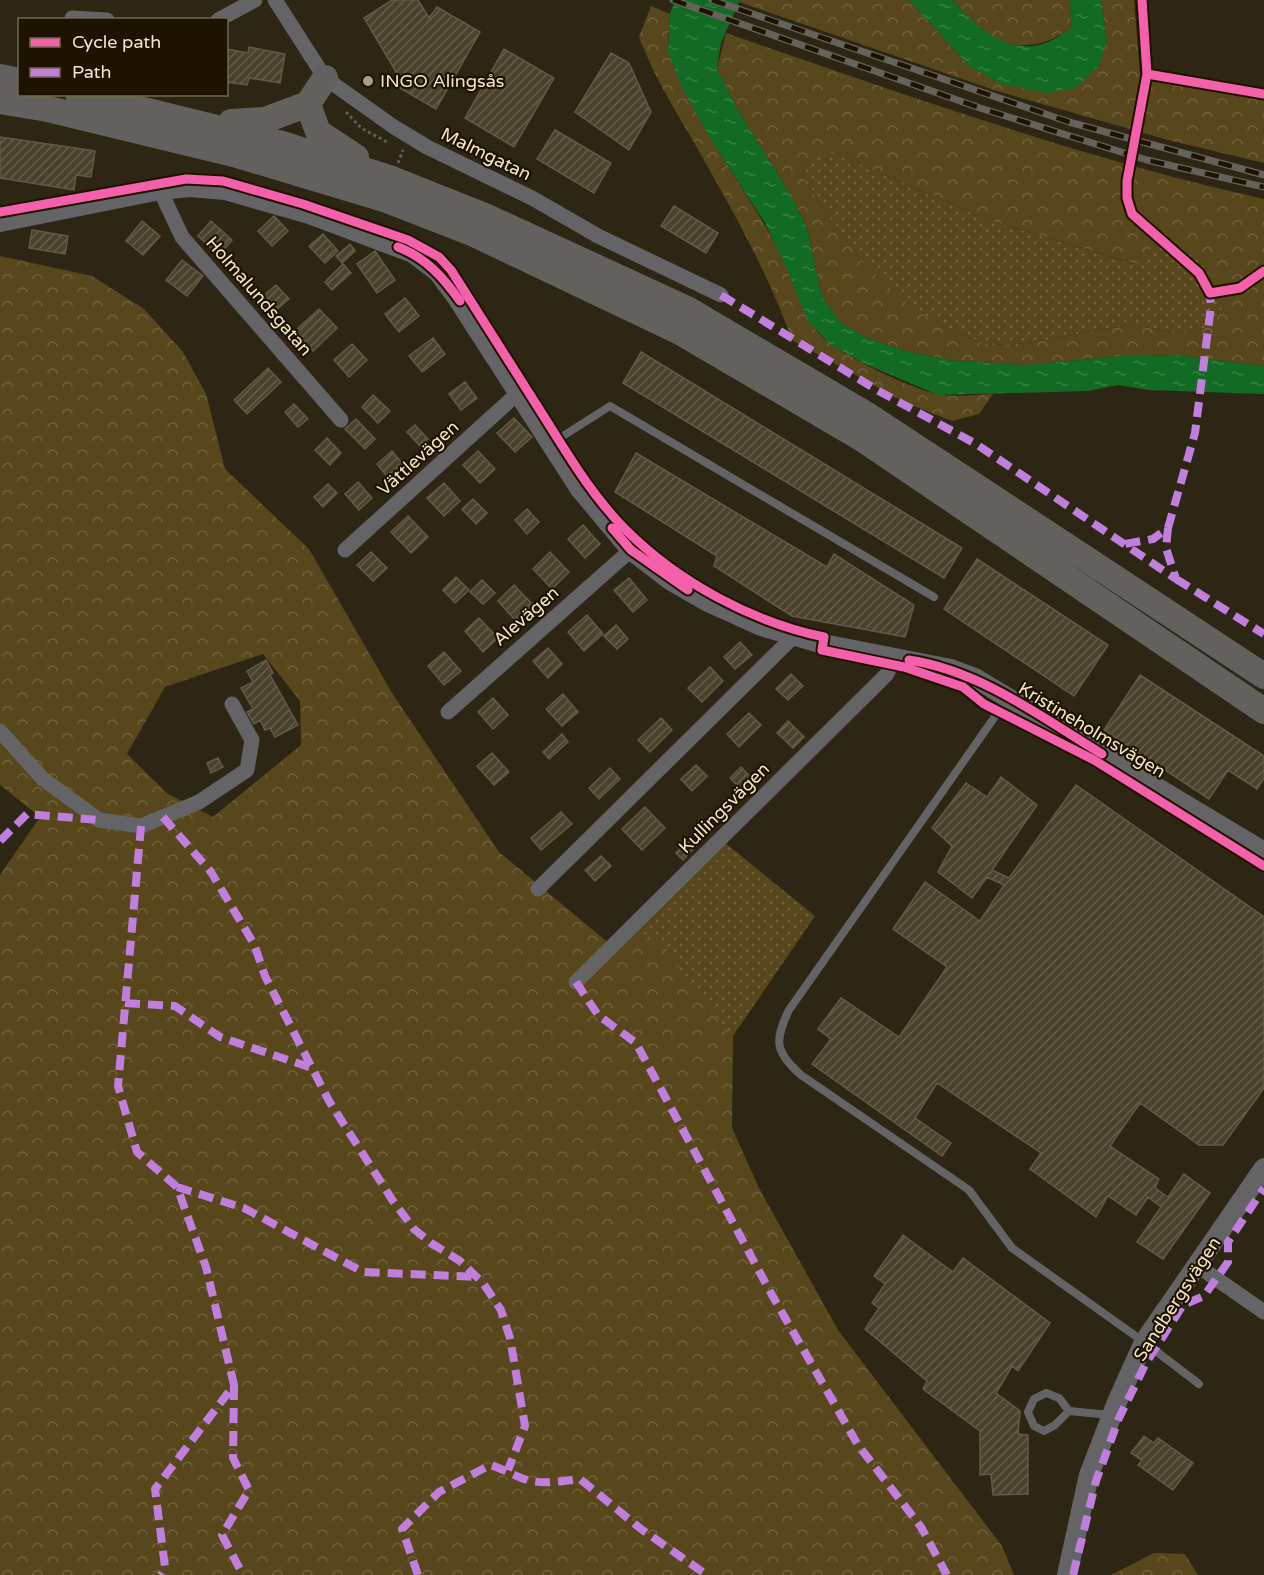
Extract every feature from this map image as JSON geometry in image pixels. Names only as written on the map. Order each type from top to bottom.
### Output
[{"type":"highway","points":[[0,77],[18,81]]},
{"type":"highway","points":[[204,123],[265,120],[308,104],[325,78]]},
{"type":"highway","points":[[87,96],[282,144],[392,179],[485,216],[687,309],[869,416],[1264,676]]},
{"type":"highway","points":[[0,101],[48,109],[234,154],[384,199],[474,234],[680,332],[861,438],[1264,711]]},
{"type":"highway","points":[[308,104],[318,132],[392,179]]},
{"type":"street","points":[[223,18],[255,0]]},
{"type":"street","name":"Malmgatan","points":[[274,0],[325,78],[393,127],[427,147],[721,295]]},
{"type":"street","name":"Kristineholmsvägen","points":[[0,222],[160,190],[190,187],[225,190],[309,214],[413,253],[438,272],[458,299],[580,489],[631,550],[670,580],[708,602],[761,626],[793,637],[951,669],[975,678],[1264,852]]},
{"type":"street","name":"Holmalundsgatan","points":[[160,190],[182,237],[341,420]]},
{"type":"street","name":"Vättlevägen","points":[[345,550],[518,394]]},
{"type":"street","name":"Alevägen","points":[[448,711],[631,550]]},
{"type":"street","points":[[538,889],[793,637]]},
{"type":"street","name":"Kullingsvägen","points":[[576,982],[887,674],[894,657]]},
{"type":"street","points":[[0,731],[43,779],[99,820],[141,826],[199,802],[247,770],[252,741],[232,704]]},
{"type":"street","name":"Sandbergsvägen","points":[[1067,1575],[1089,1475],[1144,1342],[1264,1168]]},
{"type":"street","points":[[1198,1266],[1264,1312]]},
{"type":"lane","points":[[551,444],[610,406],[934,597]]},
{"type":"lane","points":[[1008,698],[789,1010],[780,1029],[778,1042],[785,1061],[801,1075],[969,1190],[1012,1248],[1144,1342],[1198,1384]]},
{"type":"lane","points":[[1069,1411],[1055,1425],[1044,1431],[1034,1426],[1028,1412],[1034,1399],[1046,1393],[1059,1398],[1069,1411],[1112,1415]]},
{"type":"green space","points":[[740,0],[909,0],[969,66],[1107,42],[1101,0],[1134,0],[1140,74],[1264,100],[1264,163],[1168,140],[997,91],[739,2]]},
{"type":"green space","points":[[953,0],[1070,0],[1071,27],[1061,35],[1037,44],[1012,44],[989,36],[978,28]]},
{"type":"green space","points":[[651,6],[670,14],[669,50],[681,82],[709,135],[773,239],[814,328],[840,350],[914,387],[945,395],[993,394],[979,414],[952,421],[906,403],[792,340],[771,288],[746,238],[644,51],[639,37]]},
{"type":"green space","points":[[726,33],[926,102],[1060,145],[1196,183],[1264,199],[1264,366],[1184,356],[1135,355],[1023,365],[949,360],[909,352],[867,338],[841,323],[822,297],[807,228],[792,197],[738,110],[717,68]],"holes":[[[835,153],[985,219],[1136,264],[1159,239],[1183,250],[1201,263],[1214,281],[1224,306],[1206,327],[1188,333],[1126,326],[1028,343],[995,345],[985,343],[942,325],[917,310],[894,292],[872,271],[834,224],[802,175],[810,155]]]},
{"type":"green space","points":[[835,153],[985,219],[1135,264],[1159,239],[1183,250],[1201,263],[1214,281],[1224,306],[1206,327],[1188,333],[1126,326],[1011,344],[992,345],[978,341],[916,310],[893,292],[852,248],[802,175],[810,154]]},
{"type":"green space","points":[[0,256],[92,276],[144,309],[183,352],[206,394],[225,469],[309,549],[392,693],[499,852],[611,945],[636,930],[663,944],[698,995],[733,1036],[732,1128],[759,1188],[838,1330],[1002,1546],[1014,1575],[0,1575],[0,875],[40,817],[0,785]],"holes":[[[263,654],[300,701],[301,745],[213,817],[168,794],[127,754],[165,687]]]},
{"type":"green space","points":[[724,842],[815,916],[733,1036],[636,930]]},
{"type":"green space","points":[[1154,1553],[1185,1554],[1198,1575],[1111,1575]]},
{"type":"water","points":[[675,0],[740,0],[721,43],[717,68],[738,110],[792,197],[807,228],[822,297],[841,323],[867,338],[909,352],[949,360],[1023,365],[1135,355],[1184,356],[1264,366],[1264,394],[1149,390],[1118,385],[1088,391],[938,395],[863,363],[830,344],[808,321],[765,223],[710,138],[681,86],[668,51],[670,14]]},
{"type":"water","points":[[909,0],[953,0],[965,14],[993,36],[1008,43],[1023,46],[1038,45],[1055,39],[1071,27],[1070,0],[1101,0],[1107,42],[1099,66],[1076,88],[1047,93],[1001,84],[969,66]]},
{"type":"building","points":[[392,0],[418,0],[429,18],[437,7],[480,32],[436,109],[393,84],[398,75],[364,18]]},
{"type":"building","points":[[249,47],[285,54],[280,83],[249,78],[247,85],[228,82],[228,49],[248,53]]},
{"type":"building","points":[[504,49],[554,78],[514,147],[465,118]]},
{"type":"building","points":[[611,53],[629,63],[651,112],[629,150],[575,112]]},
{"type":"building","points":[[555,130],[611,163],[594,193],[537,159]]},
{"type":"building","points":[[0,137],[95,151],[91,177],[76,175],[74,190],[0,178]]},
{"type":"building","points":[[674,206],[718,233],[706,253],[661,226]]},
{"type":"building","points":[[274,216],[288,231],[272,246],[258,231]]},
{"type":"building","points":[[142,221],[160,236],[143,255],[126,241]]},
{"type":"building","points":[[211,221],[232,240],[219,255],[198,236]]},
{"type":"building","points":[[32,230],[68,236],[65,254],[29,248]]},
{"type":"building","points":[[323,234],[338,251],[325,263],[309,246]]},
{"type":"building","points":[[350,244],[355,251],[342,263],[336,256]]},
{"type":"building","points":[[375,251],[395,280],[377,293],[357,264]]},
{"type":"building","points":[[182,260],[203,276],[187,296],[166,280]]},
{"type":"building","points":[[343,264],[351,273],[332,290],[325,282]]},
{"type":"building","points":[[276,285],[289,299],[271,314],[259,300]]},
{"type":"building","points":[[405,298],[419,316],[399,332],[385,314]]},
{"type":"building","points":[[319,309],[337,328],[313,351],[295,331]]},
{"type":"building","points":[[433,338],[445,354],[422,372],[409,356]]},
{"type":"building","points":[[352,344],[367,360],[349,377],[334,360]]},
{"type":"building","points":[[641,352],[962,548],[944,578],[623,383]]},
{"type":"building","points":[[268,368],[281,382],[247,414],[234,400]]},
{"type":"building","points":[[465,382],[477,398],[461,410],[449,394]]},
{"type":"building","points":[[373,395],[390,411],[378,423],[362,407]]},
{"type":"building","points":[[294,404],[308,419],[298,427],[285,412]]},
{"type":"building","points":[[514,418],[532,437],[515,452],[497,433]]},
{"type":"building","points":[[356,419],[375,439],[365,449],[345,429]]},
{"type":"building","points":[[415,425],[428,439],[420,446],[407,432]]},
{"type":"building","points":[[327,438],[341,453],[330,465],[315,450]]},
{"type":"building","points":[[392,451],[406,468],[391,481],[377,464]]},
{"type":"building","points":[[478,451],[495,469],[480,483],[463,465]]},
{"type":"building","points":[[636,453],[827,567],[834,554],[914,605],[905,637],[792,616],[714,566],[717,556],[615,492]]},
{"type":"building","points":[[358,482],[372,498],[359,510],[345,494]]},
{"type":"building","points":[[444,483],[460,501],[444,516],[427,498]]},
{"type":"building","points":[[328,484],[337,493],[323,507],[314,497]]},
{"type":"building","points":[[473,499],[487,513],[476,524],[462,509]]},
{"type":"building","points":[[527,509],[539,522],[527,534],[515,520]]},
{"type":"building","points":[[408,516],[428,537],[411,553],[391,532]]},
{"type":"building","points":[[583,525],[600,544],[585,558],[568,539]]},
{"type":"building","points":[[371,552],[387,568],[373,581],[357,565]]},
{"type":"building","points":[[550,552],[569,572],[552,589],[533,569]]},
{"type":"building","points":[[977,559],[1108,645],[1074,696],[944,609]]},
{"type":"building","points":[[456,577],[469,590],[455,603],[443,590]]},
{"type":"building","points":[[629,578],[647,600],[633,612],[614,590]]},
{"type":"building","points":[[482,580],[495,593],[483,604],[470,592]]},
{"type":"building","points":[[514,585],[533,605],[516,621],[498,601]]},
{"type":"building","points":[[587,615],[603,634],[584,651],[568,632]]},
{"type":"building","points":[[479,618],[498,638],[483,652],[465,631]]},
{"type":"building","points":[[616,625],[628,639],[617,649],[604,636]]},
{"type":"building","points":[[740,642],[752,655],[735,669],[724,657]]},
{"type":"building","points":[[548,648],[562,664],[548,678],[533,661]]},
{"type":"building","points":[[444,652],[461,671],[444,685],[428,666]]},
{"type":"building","points":[[266,660],[273,673],[270,675],[298,725],[275,737],[270,728],[265,730],[260,720],[254,724],[247,712],[253,709],[241,688],[253,682],[247,671]]},
{"type":"building","points":[[710,667],[723,681],[702,702],[688,688]]},
{"type":"building","points":[[791,674],[803,686],[788,700],[776,689]]},
{"type":"building","points":[[1140,675],[1264,756],[1264,778],[1257,789],[1228,770],[1209,799],[1104,730]]},
{"type":"building","points":[[563,694],[578,712],[562,726],[546,709]]},
{"type":"building","points":[[493,698],[508,715],[493,729],[478,712]]},
{"type":"building","points":[[749,713],[761,725],[739,747],[727,734]]},
{"type":"building","points":[[661,718],[672,730],[650,752],[638,740]]},
{"type":"building","points":[[788,721],[804,737],[793,748],[777,733]]},
{"type":"building","points":[[562,734],[568,742],[549,759],[543,752]]},
{"type":"building","points":[[492,753],[509,772],[494,785],[477,766]]},
{"type":"building","points":[[218,758],[223,767],[211,773],[207,763]]},
{"type":"building","points":[[696,765],[707,776],[692,791],[681,779]]},
{"type":"building","points":[[741,767],[757,784],[746,794],[730,778]]},
{"type":"building","points":[[610,768],[620,779],[599,799],[589,788]]},
{"type":"building","points":[[1001,777],[1037,805],[992,870],[1009,878],[1076,785],[1264,917],[1264,1088],[1223,1145],[1199,1145],[1140,1103],[1110,1146],[1159,1179],[1155,1188],[1168,1197],[1184,1174],[1210,1193],[1163,1259],[1137,1242],[1161,1207],[1148,1197],[1136,1215],[1108,1196],[1096,1217],[1030,1169],[1041,1153],[937,1083],[915,1118],[951,1143],[942,1156],[812,1064],[831,1039],[818,1029],[841,998],[899,1037],[947,967],[893,929],[925,882],[980,921],[1004,885],[987,877],[972,898],[938,872],[952,846],[932,828],[966,783],[987,797]]},
{"type":"building","points":[[645,807],[665,828],[642,850],[622,829]]},
{"type":"building","points":[[561,812],[572,824],[541,850],[531,838]]},
{"type":"building","points":[[690,838],[697,845],[683,860],[676,853]]},
{"type":"building","points":[[601,856],[611,866],[595,881],[585,870]]},
{"type":"building","points":[[903,1235],[953,1272],[963,1258],[1050,1323],[1018,1371],[1012,1366],[996,1393],[1020,1411],[1018,1434],[1028,1435],[1028,1494],[993,1495],[991,1474],[980,1475],[980,1431],[923,1389],[927,1381],[865,1329],[879,1308],[872,1303],[885,1284],[874,1276]]},
{"type":"building","points":[[1144,1436],[1154,1443],[1158,1438],[1193,1463],[1173,1490],[1138,1465],[1142,1460],[1131,1453]]},
{"type":"railway","points":[[673,0],[980,108],[1147,160],[1264,187]]},
{"type":"railway","points":[[712,0],[1069,122],[1264,175]]},
{"type":"marked path","points":[[1168,528],[1195,433],[1211,306],[1209,290]]},
{"type":"marked path","points":[[721,295],[877,390],[976,444],[1176,579],[1166,548],[1168,528],[1153,539],[1125,544]]},
{"type":"marked path","points":[[1176,579],[1264,634]]},
{"type":"marked path","points":[[0,841],[27,814],[99,820]]},
{"type":"marked path","points":[[163,817],[211,872],[254,944],[265,976],[329,1101],[393,1201],[414,1229],[460,1261],[483,1283],[501,1310],[510,1338],[525,1426],[508,1470]]},
{"type":"marked path","points":[[141,826],[118,1086],[137,1152],[177,1187],[206,1267],[234,1385],[155,1489],[165,1567],[161,1575]]},
{"type":"marked path","points":[[576,982],[598,1015],[636,1043],[772,1295],[858,1445],[921,1527],[947,1575]]},
{"type":"marked path","points":[[125,1003],[175,1006],[220,1037],[312,1068]]},
{"type":"marked path","points":[[177,1187],[244,1208],[363,1272],[477,1277]]},
{"type":"marked path","points":[[1073,1575],[1096,1481],[1119,1418],[1146,1363],[1183,1305],[1204,1296],[1228,1262],[1228,1242],[1264,1188]]},
{"type":"marked path","points":[[234,1385],[233,1458],[249,1490],[222,1535],[243,1575]]},
{"type":"marked path","points":[[418,1575],[402,1529],[439,1492],[490,1465],[537,1482],[580,1479],[641,1529],[707,1575]]},
{"type":"cycle path","points":[[1142,0],[1147,74],[1127,181],[1127,198],[1132,214],[1199,273],[1210,293],[1240,288],[1264,271]]},
{"type":"cycle path","points":[[1147,74],[1264,94]]},
{"type":"cycle path","points":[[0,212],[186,179],[223,181],[303,204],[408,240],[439,257],[451,270],[591,488],[613,517],[646,549],[669,567],[743,610],[770,621],[824,637],[822,650],[904,667],[963,687],[984,704],[1094,760],[1264,866]]},
{"type":"cycle path","points":[[398,247],[408,251],[433,269],[460,301]]},
{"type":"cycle path","points":[[612,528],[631,550],[688,590]]},
{"type":"cycle path","points":[[909,660],[961,674],[986,685],[1010,697],[1102,754]]},
{"type":"place","name":"INGO Alingsås","points":[[368,81]]}]
